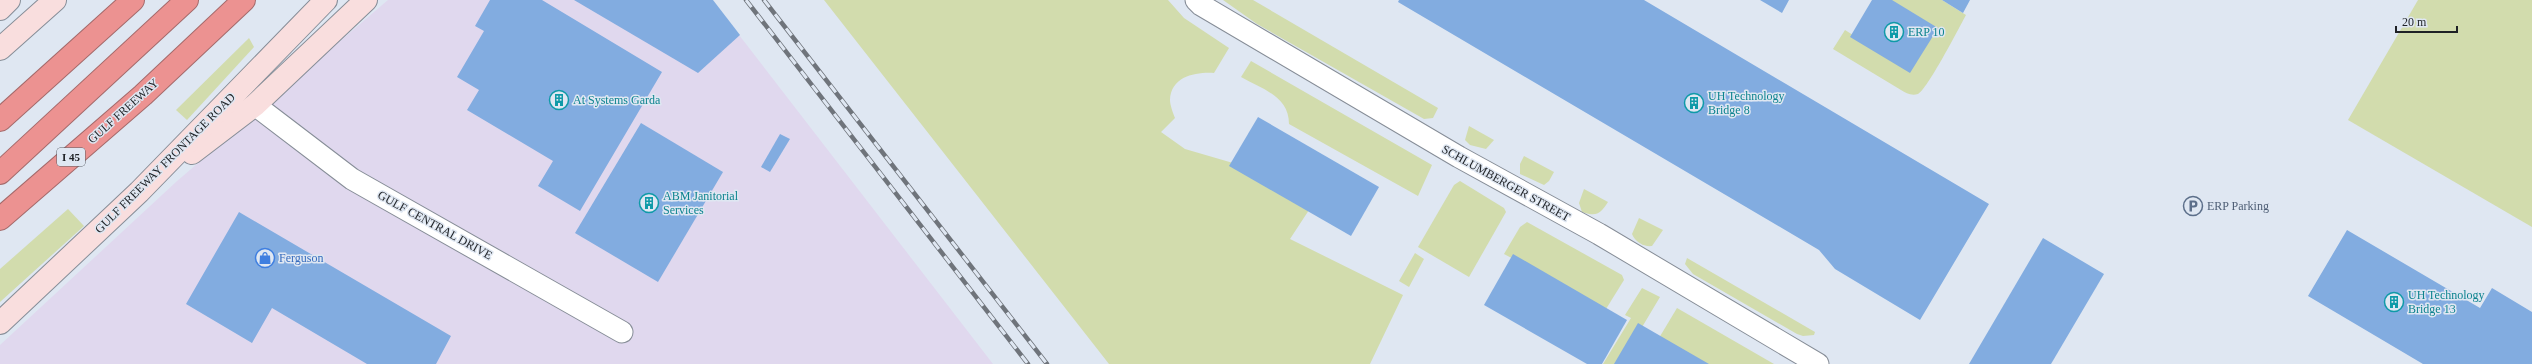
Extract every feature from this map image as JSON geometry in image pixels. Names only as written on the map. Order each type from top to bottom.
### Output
[{"type":"highway","points":[[0,120],[133,0]]},
{"type":"highway","points":[[0,173],[187,0]]},
{"type":"highway","name":"GULF FREEWAY","points":[[0,219],[143,95],[244,0]]},
{"type":"main road","points":[[0,9],[9,0]]},
{"type":"main road","points":[[0,49],[54,0]]},
{"type":"main road","name":"GULF FREEWAY FRONTAGE ROAD","points":[[0,323],[140,192],[326,0]]},
{"type":"main road","points":[[140,192],[255,105],[366,0]]},
{"type":"street","name":"SCHLUMBERGER STREET","points":[[1196,0],[1201,5],[1434,143],[1599,234],[1818,364]]},
{"type":"street","name":"GULF CENTRAL DRIVE","points":[[255,105],[352,179],[622,332]]},
{"type":"shaded area","points":[[388,0],[712,0],[993,364],[0,364],[0,345],[176,182]]},
{"type":"green space","points":[[824,0],[1168,0],[1184,18],[1229,48],[1214,73],[1200,73],[1186,77],[1175,86],[1171,92],[1170,100],[1175,118],[1161,132],[1185,149],[1233,163],[1309,210],[1290,239],[1403,295],[1370,364],[1109,364]]},
{"type":"green space","points":[[1223,0],[1253,0],[1438,108],[1433,118],[1424,119],[1257,24]]},
{"type":"green space","points":[[1890,0],[1942,0],[1966,15],[1928,82],[1918,94],[1915,95],[1905,92],[1833,49],[1845,30],[1910,71]]},
{"type":"green space","points":[[2418,0],[2532,0],[2532,227],[2348,120]]},
{"type":"green space","points":[[249,38],[254,47],[187,120],[176,110]]},
{"type":"green space","points":[[1251,61],[1432,165],[1418,196],[1289,124],[1288,114],[1273,94],[1241,77]]},
{"type":"green space","points":[[1469,126],[1494,140],[1486,149],[1470,145],[1465,140]]},
{"type":"green space","points":[[1524,156],[1554,172],[1549,181],[1544,185],[1520,174],[1520,164]]},
{"type":"green space","points":[[1460,181],[1504,208],[1506,212],[1469,277],[1418,247],[1454,185]]},
{"type":"green space","points":[[1584,189],[1608,202],[1600,212],[1591,214],[1582,212],[1579,203]]},
{"type":"green space","points":[[68,209],[84,226],[0,302],[0,269]]},
{"type":"green space","points":[[1639,218],[1663,230],[1652,246],[1646,246],[1640,243],[1632,234]]},
{"type":"green space","points":[[1527,222],[1622,275],[1624,280],[1606,309],[1504,254],[1520,227]]},
{"type":"green space","points":[[1415,253],[1424,259],[1409,287],[1399,281]]},
{"type":"green space","points":[[1687,258],[1815,332],[1814,335],[1803,336],[1797,334],[1693,274],[1685,264]]},
{"type":"green space","points":[[1642,288],[1660,297],[1620,364],[1603,364],[1631,318],[1625,315]]},
{"type":"green space","points":[[1677,308],[1774,364],[1704,364],[1659,338]]},
{"type":"building","name":"At Systems Garda","points":[[490,0],[542,0],[662,72],[580,211],[538,186],[553,161],[467,110],[479,90],[457,77],[484,31],[475,26]]},
{"type":"building","points":[[574,0],[713,0],[740,35],[698,73]]},
{"type":"building","name":"UH Technology Bridge 8","points":[[1399,0],[1644,0],[1989,204],[1920,320],[1835,269],[1819,250],[1398,2]]},
{"type":"building","points":[[1760,0],[1789,0],[1782,13]]},
{"type":"building","name":"ERP 10","points":[[1872,0],[1892,0],[1938,28],[1910,73],[1850,37]]},
{"type":"building","points":[[1942,0],[1970,0],[1963,13]]},
{"type":"building","points":[[1258,117],[1379,187],[1351,236],[1229,166]]},
{"type":"building","name":"ABM Janitorial Services","points":[[641,123],[723,172],[658,282],[575,233]]},
{"type":"building","points":[[780,134],[790,139],[770,172],[761,167]]},
{"type":"building","name":"Ferguson","points":[[239,212],[451,336],[436,364],[367,364],[272,308],[252,343],[186,304]]},
{"type":"building","name":"UH Technology Bridge 13","points":[[2347,230],[2480,308],[2492,288],[2532,312],[2532,364],[2423,364],[2308,296]]},
{"type":"building","points":[[2043,238],[2104,274],[2051,364],[1969,364]]},
{"type":"building","points":[[1513,254],[1627,320],[1602,364],[1587,364],[1484,305]]},
{"type":"building","points":[[1638,323],[1709,364],[1614,364]]},
{"type":"railway","points":[[746,0],[1028,364]]},
{"type":"railway","points":[[764,0],[1047,364]]},
{"type":"place","name":"ERP 10","points":[[1894,32]]},
{"type":"place","name":"At Systems Garda","points":[[559,100]]},
{"type":"place","name":"UH Technology Bridge 8","points":[[1694,103]]},
{"type":"place","name":"ABM Janitorial Services","points":[[649,203]]},
{"type":"place","name":"ERP Parking","points":[[2193,206]]},
{"type":"place","name":"Ferguson","points":[[265,258]]},
{"type":"place","name":"UH Technology Bridge 13","points":[[2394,302]]}]
